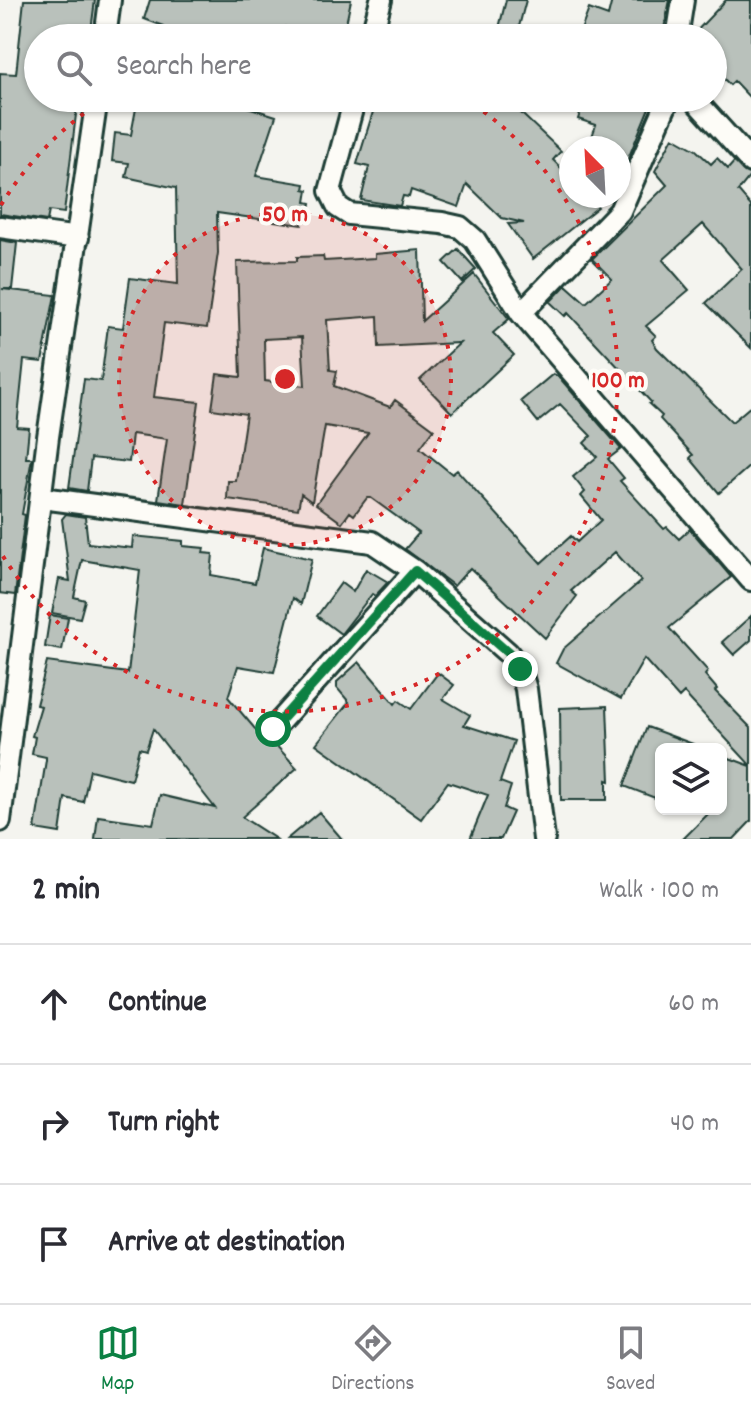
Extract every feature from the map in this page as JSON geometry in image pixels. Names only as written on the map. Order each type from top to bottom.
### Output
[{"type":"street","points":[[107,24],[110,0]]},
{"type":"street","points":[[375,24],[381,0]]},
{"type":"street","points":[[679,24],[683,0]]},
{"type":"street","points":[[0,821],[95,112]]},
{"type":"street","points":[[351,112],[330,191],[338,207],[349,214],[460,227],[475,240],[521,313],[751,580]]},
{"type":"street","points":[[521,313],[620,211],[663,112]]},
{"type":"street","points":[[706,112],[751,162]]},
{"type":"street","points":[[0,227],[78,238]]},
{"type":"street","points":[[42,498],[372,542],[415,571],[508,653],[520,669],[526,689],[544,839]]},
{"type":"street","points":[[273,729],[415,571]]},
{"type":"building","points":[[24,0],[95,0],[92,24],[24,24],[24,112],[76,112],[64,213],[49,211],[47,221],[0,214],[0,73],[16,74]]},
{"type":"building","points":[[150,0],[351,0],[346,24],[158,24],[144,19]]},
{"type":"building","points":[[506,0],[526,0],[520,24],[500,24]]},
{"type":"building","points":[[612,0],[670,0],[665,24],[583,24],[589,9],[608,16]]},
{"type":"building","points":[[726,0],[751,0],[751,99],[734,81],[730,85],[727,82],[727,24],[703,24]]},
{"type":"building","points":[[135,112],[263,112],[276,116],[256,176],[305,184],[304,189],[308,190],[306,202],[311,203],[308,221],[303,220],[302,225],[217,213],[218,253],[207,328],[164,323],[154,397],[199,402],[185,504],[158,500],[167,439],[132,434],[129,462],[91,458],[87,491],[69,488],[84,379],[101,381],[108,326],[123,328],[130,278],[178,284],[176,188],[126,177],[129,163],[112,161],[115,133],[131,135]]},
{"type":"building","points":[[373,112],[520,112],[559,149],[553,160],[559,166],[559,208],[597,208],[533,259],[508,224],[524,223],[502,218],[467,184],[459,207],[411,190],[409,197],[403,196],[400,206],[361,200],[369,167],[357,164]]},
{"type":"building","points":[[580,112],[647,112],[631,152],[631,136],[592,136],[596,125],[578,119]]},
{"type":"building","points":[[673,137],[696,150],[711,164],[717,158],[728,169],[734,162],[751,175],[738,191],[751,206],[751,348],[706,303],[742,269],[703,224],[663,260],[689,290],[646,326],[656,336],[652,340],[657,348],[732,422],[751,406],[751,465],[719,493],[690,458],[693,455],[660,419],[662,416],[649,404],[651,402],[568,313],[565,316],[550,302],[566,285],[586,303],[612,279],[592,259],[667,185],[655,171]]},
{"type":"building","points":[[0,240],[17,243],[12,289],[2,289],[55,295],[42,362],[24,360],[17,427],[29,428],[26,458],[32,458],[22,514],[25,515],[15,595],[0,593]]},
{"type":"building","points":[[458,249],[476,269],[462,282],[444,262]]},
{"type":"building","points":[[420,250],[422,321],[474,274],[509,319],[493,333],[514,355],[452,413],[420,380],[460,343],[379,347],[378,316],[327,320],[330,370],[337,371],[334,386],[390,407],[395,400],[434,429],[420,448],[452,474],[457,470],[541,563],[571,536],[577,542],[601,520],[581,496],[585,492],[573,477],[597,457],[584,443],[591,436],[560,404],[538,422],[521,401],[553,374],[558,376],[621,449],[608,459],[624,478],[620,481],[664,529],[667,527],[679,539],[690,529],[731,577],[669,628],[708,671],[705,675],[717,689],[715,691],[751,728],[751,766],[684,693],[679,698],[644,659],[621,699],[556,663],[563,649],[641,581],[615,552],[571,591],[577,596],[545,638],[470,568],[454,586],[405,549],[419,533],[371,498],[367,498],[354,515],[350,512],[342,523],[316,504],[368,433],[325,426],[312,502],[301,494],[298,509],[227,499],[228,481],[236,481],[246,414],[212,409],[217,374],[241,377],[237,262],[297,261],[297,257],[323,256],[324,261],[375,258],[375,254]],"holes":[[[302,337],[305,386],[265,381],[264,339]]]},
{"type":"building","points":[[66,514],[85,517],[88,543],[132,548],[133,536],[183,541],[183,546],[204,548],[203,553],[213,554],[211,575],[255,583],[263,548],[312,559],[301,604],[293,598],[274,672],[238,666],[228,697],[267,743],[273,742],[297,768],[242,817],[276,839],[95,839],[98,816],[153,824],[160,795],[215,808],[153,729],[146,750],[139,748],[131,780],[90,770],[83,802],[65,798],[60,833],[35,829],[46,757],[32,754],[35,737],[32,736],[41,706],[36,705],[47,662],[128,673],[140,570],[82,560],[74,597],[85,600],[80,618],[52,613],[59,579],[70,581],[62,519]]},
{"type":"building","points":[[366,569],[388,582],[375,596],[372,594],[341,634],[317,616],[341,583],[353,592]]},
{"type":"building","points":[[50,615],[68,618],[62,650],[45,647]]},
{"type":"building","points":[[751,616],[751,640],[734,655],[722,642]]},
{"type":"building","points":[[359,662],[395,704],[398,700],[411,709],[438,673],[454,685],[443,699],[470,715],[464,725],[514,741],[500,782],[511,786],[504,808],[513,812],[501,839],[470,839],[488,795],[448,782],[421,819],[316,744],[349,702],[337,688],[337,682]]},
{"type":"building","points":[[607,706],[610,781],[607,780],[607,800],[561,800],[560,708]]},
{"type":"building","points":[[647,727],[690,743],[655,743],[655,798],[624,786]]},
{"type":"building","points":[[727,757],[751,766],[751,821],[734,839],[683,839],[707,815],[727,815]]},
{"type":"building","points":[[319,812],[342,839],[287,839]]},
{"type":"route","points":[[273,729],[415,571],[508,653],[520,669]]}]
